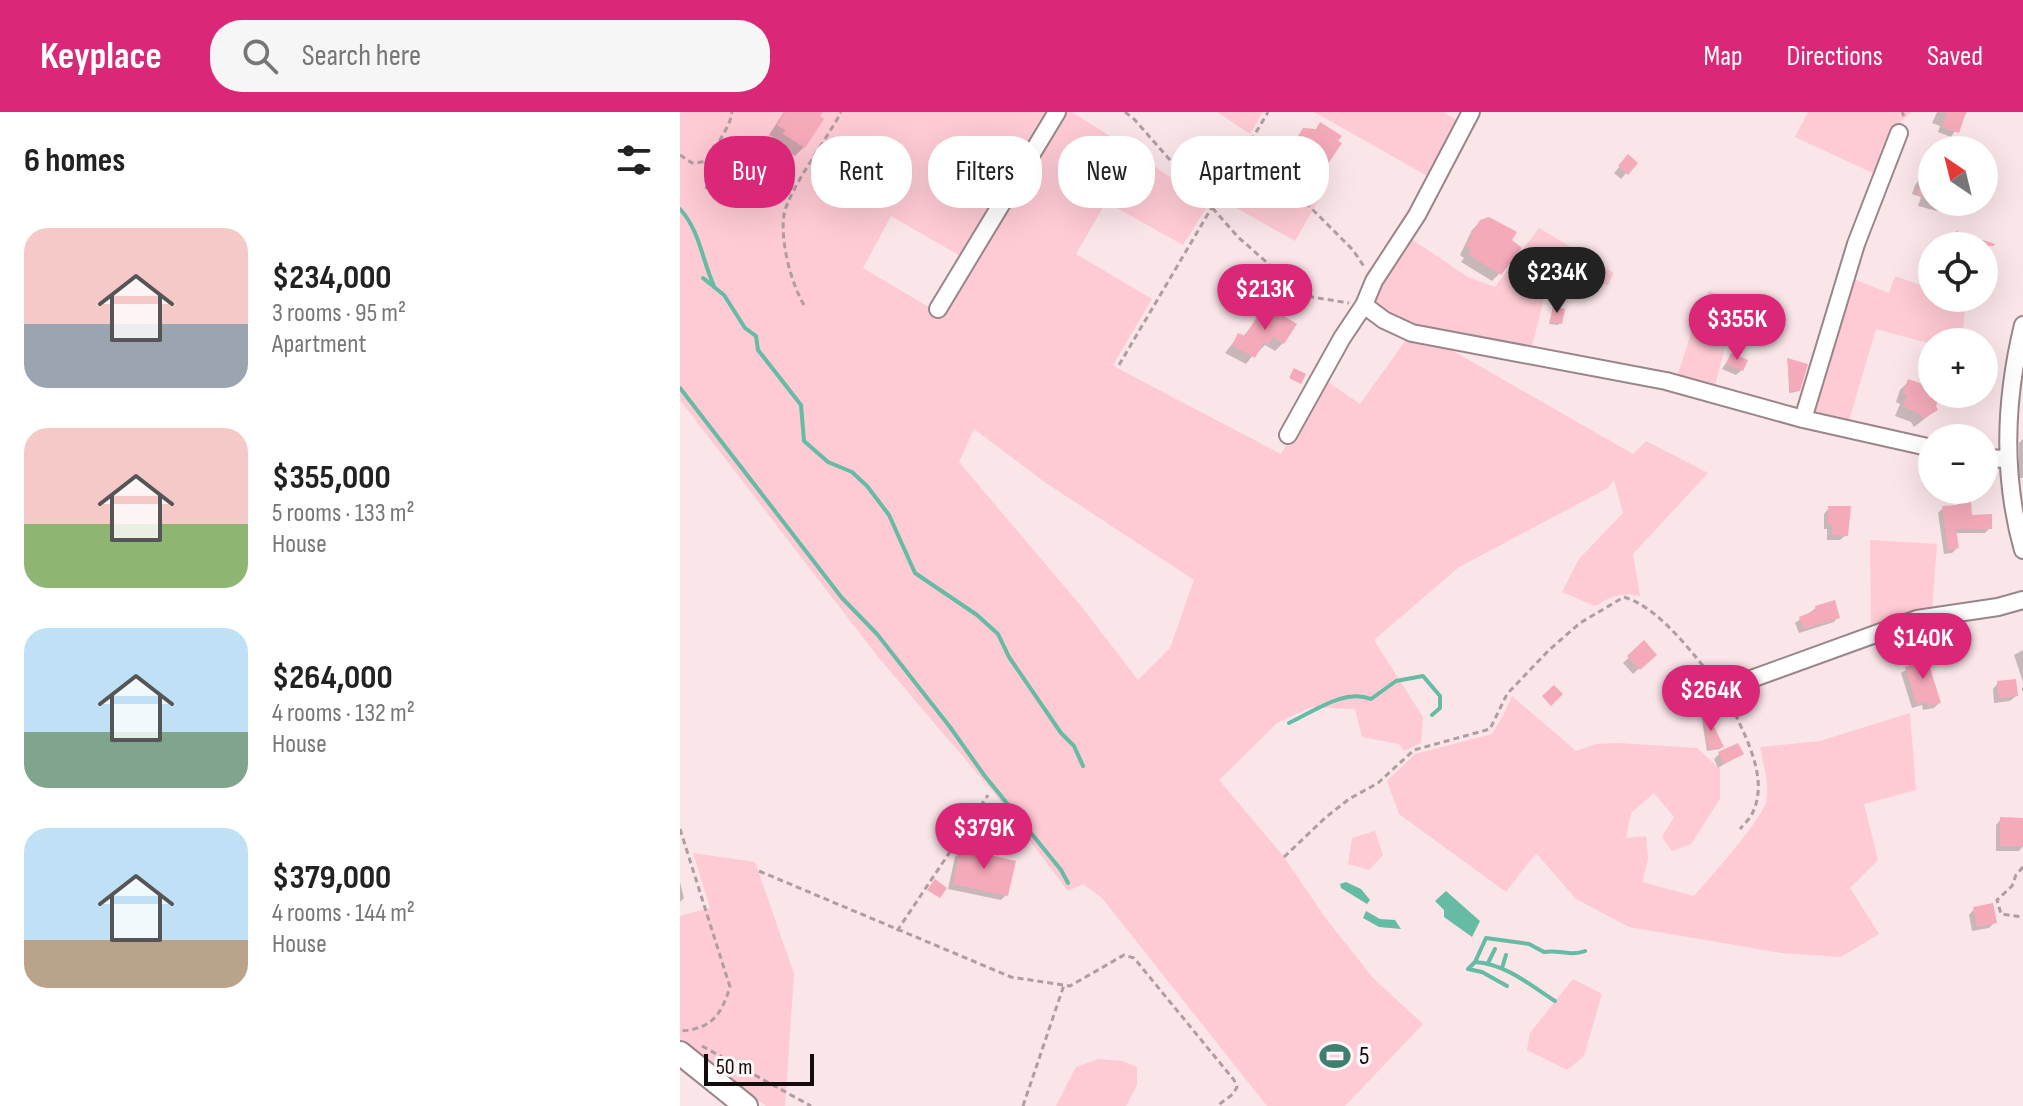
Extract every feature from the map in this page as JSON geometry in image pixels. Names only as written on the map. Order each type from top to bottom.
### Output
[{"type":"street","points":[[938,309],[1057,112]]},
{"type":"street","points":[[1288,435],[1364,305],[1374,281],[1417,215],[1471,112]]},
{"type":"street","points":[[1803,419],[1856,244],[1899,133]]},
{"type":"street","points":[[1364,305],[1384,320],[1412,333],[1666,381],[1803,419],[1918,445]]},
{"type":"street","points":[[2023,325],[2008,414],[2008,459],[2023,550]]},
{"type":"street","points":[[1998,459],[2008,459]]},
{"type":"street","points":[[1725,693],[1743,682],[1917,619],[1998,607],[2023,600]]},
{"type":"street","points":[[684,1046],[746,1106]]},
{"type":"path","points":[[723,136],[730,125],[732,112]]},
{"type":"path","points":[[804,305],[795,290],[788,262],[784,215],[793,192],[841,112]]},
{"type":"path","points":[[1125,112],[1171,162]]},
{"type":"path","points":[[1253,136],[1268,112]]},
{"type":"path","points":[[680,155],[692,163],[704,162]]},
{"type":"path","points":[[1119,365],[1210,208]]},
{"type":"path","points":[[1213,208],[1238,237],[1281,275],[1312,297],[1364,305]]},
{"type":"path","points":[[1311,208],[1353,250],[1374,281]]},
{"type":"path","points":[[1284,857],[1325,818],[1349,799],[1378,783],[1414,750],[1490,729],[1507,694],[1549,650],[1580,623],[1624,597],[1651,612],[1683,642],[1725,693],[1754,754],[1758,785],[1753,814],[1740,829]]},
{"type":"path","points":[[897,931],[988,795]]},
{"type":"path","points":[[680,829],[730,987],[723,1009],[710,1022],[697,1030],[680,1032],[684,1046]]},
{"type":"path","points":[[2023,867],[2012,886],[1997,900],[2001,914],[2023,917]]},
{"type":"path","points":[[759,871],[1011,977],[1070,986],[1124,955],[1134,958],[1234,1080],[1237,1087],[1233,1094],[1217,1106]]},
{"type":"path","points":[[1023,1106],[1064,985]]},
{"type":"path","points":[[702,1046],[758,1074],[811,1106]]},
{"type":"shaded area","points":[[680,112],[1049,112],[1035,136],[928,136],[928,208],[991,208],[962,257],[891,216],[863,268],[942,315],[1006,208],[1042,208],[1042,147],[1063,112],[1072,112],[1110,136],[1058,136],[1058,208],[1103,208],[1076,254],[1152,299],[1113,365],[1117,368],[1281,454],[1324,379],[1360,404],[1408,337],[1441,344],[1633,454],[1646,441],[1708,473],[1633,554],[1640,596],[1617,596],[1595,606],[1562,592],[1579,559],[1623,513],[1614,480],[1608,488],[1459,567],[1374,640],[1423,717],[1421,743],[1404,751],[1399,744],[1362,737],[1355,709],[1311,707],[1277,723],[1219,780],[1284,857],[1324,916],[1373,978],[1423,1024],[1345,1106],[1267,1106],[1102,898],[1083,884],[1068,891],[994,793],[878,657],[680,400]],"holes":[[[974,429],[1046,483],[1194,580],[1170,648],[1138,680],[1081,606],[959,462]]]},
{"type":"shaded area","points":[[1217,112],[1263,112],[1250,134]]},
{"type":"shaded area","points":[[1314,112],[1443,112],[1464,124],[1431,178]]},
{"type":"shaded area","points":[[1808,112],[1912,112],[1901,121],[1877,175],[1795,137]]},
{"type":"shaded area","points":[[1155,166],[1171,178],[1171,208],[1206,208],[1183,245],[1117,208],[1155,208]]},
{"type":"shaded area","points":[[1236,208],[1314,208],[1295,241]]},
{"type":"shaded area","points":[[1539,228],[1614,273],[1608,285],[1550,275],[1531,350],[1389,321],[1374,299],[1410,238],[1468,277],[1495,287]]},
{"type":"shaded area","points":[[1895,276],[1918,284],[1918,312],[1965,312],[1963,328],[1918,328],[1918,340],[1876,329],[1848,424],[1812,418],[1854,279],[1889,293]]},
{"type":"shaded area","points":[[1709,291],[1737,302],[1714,389],[1676,380],[1696,318]]},
{"type":"shaded area","points":[[1870,540],[1937,544],[1932,611],[1897,616],[1871,627]]},
{"type":"shaded area","points":[[1512,696],[1576,751],[1596,744],[1619,743],[1697,748],[1720,769],[1720,799],[1691,844],[1672,851],[1662,837],[1674,817],[1654,793],[1631,813],[1626,838],[1646,836],[1648,859],[1642,882],[1694,896],[1745,836],[1766,802],[1767,782],[1760,747],[1820,741],[1910,713],[1916,790],[1864,804],[1878,860],[1850,888],[1879,934],[1841,957],[1781,953],[1629,927],[1576,899],[1536,853],[1506,892],[1399,814],[1387,781],[1415,754],[1492,734]]},
{"type":"shaded area","points":[[1375,831],[1383,855],[1369,870],[1348,864],[1352,838]]},
{"type":"shaded area","points":[[693,853],[755,862],[794,974],[785,1106],[766,1106],[680,1040],[680,916],[710,908]]},
{"type":"shaded area","points":[[1346,882],[1361,889],[1370,900],[1367,904],[1341,888],[1340,884]]},
{"type":"shaded area","points":[[1446,891],[1480,921],[1472,937],[1444,917],[1444,910],[1435,901]]},
{"type":"shaded area","points":[[1366,911],[1380,919],[1395,920],[1401,929],[1379,927],[1363,918]]},
{"type":"shaded area","points":[[1573,979],[1602,994],[1584,1056],[1567,1070],[1527,1050],[1530,1033]]},
{"type":"shaded area","points":[[1099,1059],[1123,1061],[1137,1067],[1137,1085],[1126,1106],[1056,1106],[1076,1067]]},
{"type":"building","points":[[785,112],[823,112],[820,116],[824,119],[805,148],[795,142],[795,136],[783,134],[785,130],[777,125]]},
{"type":"building","points":[[1947,112],[1966,112],[1959,133],[1942,127]]},
{"type":"building","points":[[1320,122],[1342,136],[1338,141],[1342,143],[1329,162],[1329,136],[1298,136],[1303,128],[1316,129]]},
{"type":"building","points":[[1628,154],[1638,163],[1628,175],[1618,166]]},
{"type":"building","points":[[1489,217],[1517,232],[1512,240],[1522,248],[1501,275],[1468,254],[1471,249],[1466,246],[1480,220]]},
{"type":"building","points":[[1553,306],[1565,309],[1562,324],[1550,322]]},
{"type":"building","points":[[1269,307],[1297,324],[1284,344],[1273,337],[1268,345],[1264,342],[1255,358],[1232,345],[1238,333],[1245,336],[1262,309],[1266,312]]},
{"type":"building","points":[[1731,353],[1748,360],[1743,371],[1726,364]]},
{"type":"building","points":[[1787,358],[1808,364],[1800,391],[1790,392]]},
{"type":"building","points":[[1294,368],[1306,374],[1301,384],[1289,378]]},
{"type":"building","points":[[1908,379],[1918,382],[1918,408],[1938,410],[1923,419],[1919,413],[1903,407],[1907,395],[1903,393]]},
{"type":"building","points":[[1971,504],[1972,515],[1992,514],[1992,529],[1956,529],[1959,548],[1948,550],[1942,506]]},
{"type":"building","points":[[1828,506],[1851,506],[1848,536],[1832,535],[1832,524],[1828,524]]},
{"type":"building","points":[[1835,600],[1840,618],[1803,629],[1799,617],[1816,610],[1815,606]]},
{"type":"building","points":[[1644,640],[1657,655],[1640,670],[1627,656]]},
{"type":"building","points":[[1925,652],[1941,703],[1928,706],[1927,701],[1917,705],[1905,667],[1916,663],[1914,656]]},
{"type":"building","points":[[2016,679],[2018,696],[1999,698],[1997,681]]},
{"type":"building","points":[[1554,685],[1563,694],[1551,706],[1542,696]]},
{"type":"building","points":[[1705,708],[1724,747],[1709,750],[1702,709]]},
{"type":"building","points":[[1738,743],[1744,754],[1724,764],[1718,752]]},
{"type":"building","points":[[2000,817],[2023,818],[2023,846],[2000,846]]},
{"type":"building","points":[[966,845],[982,848],[981,853],[1016,861],[1008,896],[953,884],[960,849],[965,850]]},
{"type":"building","points":[[935,879],[947,888],[940,898],[927,890]]},
{"type":"building","points":[[1993,903],[1997,923],[1977,927],[1973,907]]},
{"type":"waterway","points":[[680,209],[696,236],[714,286]]},
{"type":"waterway","points":[[703,278],[724,295],[745,328],[756,336],[758,350],[801,405],[804,441],[828,462],[852,472],[867,486],[889,515],[915,573],[977,615],[998,634],[1009,657],[1061,733],[1074,746],[1083,766]]},
{"type":"waterway","points":[[680,388],[842,598],[877,634],[950,727],[1068,883]]},
{"type":"waterway","points":[[1289,723],[1340,699],[1361,696],[1371,699],[1396,681],[1423,676],[1440,696],[1440,708],[1432,715]]},
{"type":"waterway","points":[[1475,962],[1486,938],[1529,944],[1544,952],[1585,951]]},
{"type":"waterway","points":[[1488,963],[1495,949]]},
{"type":"waterway","points":[[1502,968],[1506,955]]},
{"type":"waterway","points":[[1507,986],[1482,972],[1468,969],[1475,962],[1497,967],[1555,1001]]},
{"type":"place","name":"5","points":[[1335,1056]]}]
